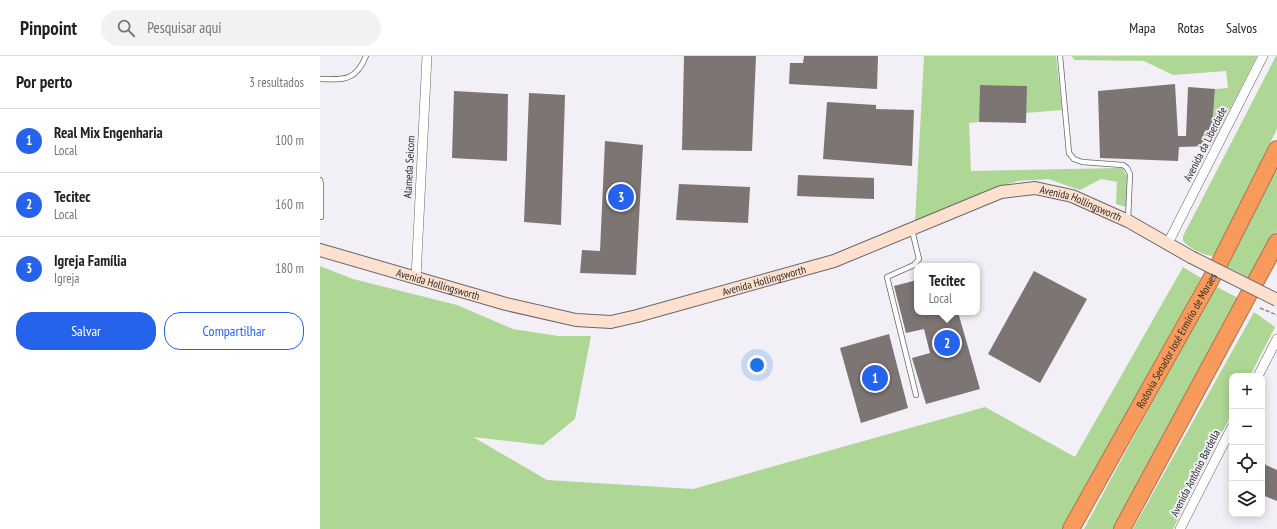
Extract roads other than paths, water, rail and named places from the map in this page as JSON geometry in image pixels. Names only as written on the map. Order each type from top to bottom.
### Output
[{"type":"highway","name":"Rodovia Senador José Ermírio de Moraes","points":[[1071,529],[1216,270],[1277,149]]},
{"type":"highway","points":[[1122,529],[1277,242]]},
{"type":"main road","name":"Avenida Hollingsworth","points":[[320,250],[506,304],[576,320],[611,322],[834,261],[1001,192],[1035,188],[1072,196],[1128,221],[1191,257],[1277,300]]},
{"type":"street","name":"Alameda Seicom","points":[[416,278],[427,56]]},
{"type":"street","name":"Avenida da Liberdade","points":[[1168,243],[1263,56]]},
{"type":"street","points":[[1260,373],[1277,339]]},
{"type":"street","name":"Avenida Antônio Bardella","points":[[1180,529],[1229,433]]},
{"type":"lane","points":[[320,79],[349,79],[356,74],[366,56]]},
{"type":"lane","points":[[1060,56],[1069,153],[1074,159],[1082,162],[1123,165],[1127,168],[1130,174],[1128,221]]},
{"type":"lane","points":[[320,180],[321,217]]},
{"type":"lane","points":[[911,229],[919,259],[916,263]]},
{"type":"lane","points":[[914,265],[887,277],[916,395]]},
{"type":"place","name":"Igreja Família","points":[[621,197]]},
{"type":"place","name":"Tecitec","points":[[947,343]]},
{"type":"place","name":"Real Mix Engenharia","points":[[875,378]]}]
